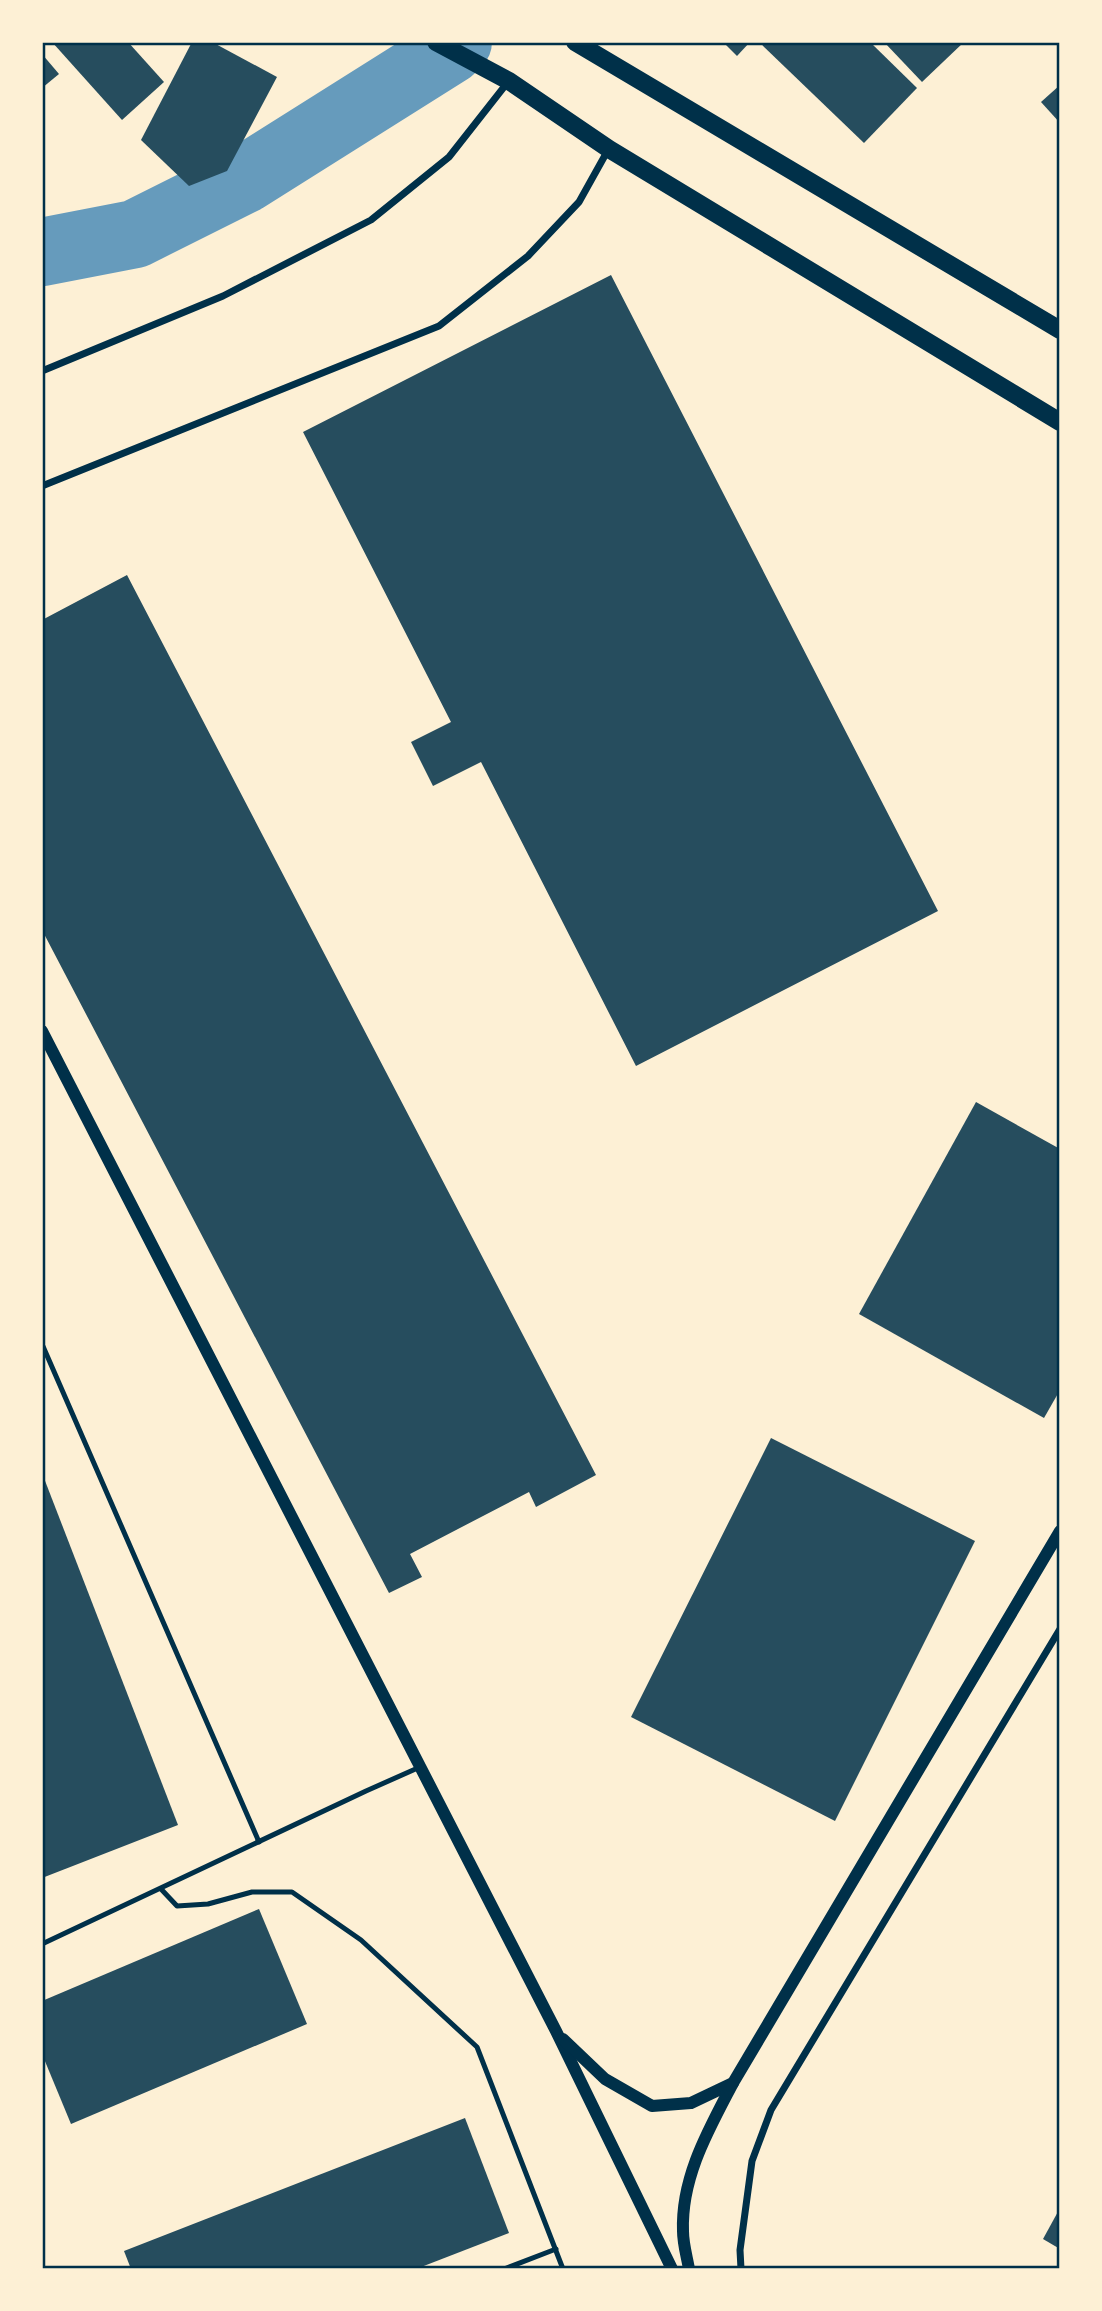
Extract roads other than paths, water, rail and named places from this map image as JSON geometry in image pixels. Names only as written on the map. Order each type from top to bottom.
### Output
[{"type":"main road","points":[[436,42],[509,81],[608,149],[1060,422]]},
{"type":"main road","points":[[575,42],[1060,330]]},
{"type":"street","points":[[42,371],[223,296],[371,220],[449,157],[509,81]]},
{"type":"street","points":[[42,486],[439,326],[528,256],[579,202],[608,149]]},
{"type":"street","points":[[42,1031],[556,2031],[672,2269]]},
{"type":"street","points":[[689,2269],[683,2231],[688,2185],[704,2140],[733,2082],[1060,1531]]},
{"type":"street","points":[[741,2269],[740,2250],[752,2161],[771,2110],[1060,1629]]},
{"type":"street","points":[[556,2031],[605,2079],[652,2106],[691,2103],[733,2082]]},
{"type":"lane","points":[[42,1344],[259,1842]]},
{"type":"lane","points":[[42,1944],[420,1767]]},
{"type":"lane","points":[[161,1889],[177,1906],[208,1905],[252,1892],[292,1892],[371,1949],[477,2047],[563,2269]]},
{"type":"lane","points":[[504,2269],[556,2249]]},
{"type":"waterway","points":[[42,252],[135,234],[245,179],[450,50],[458,42]]}]
